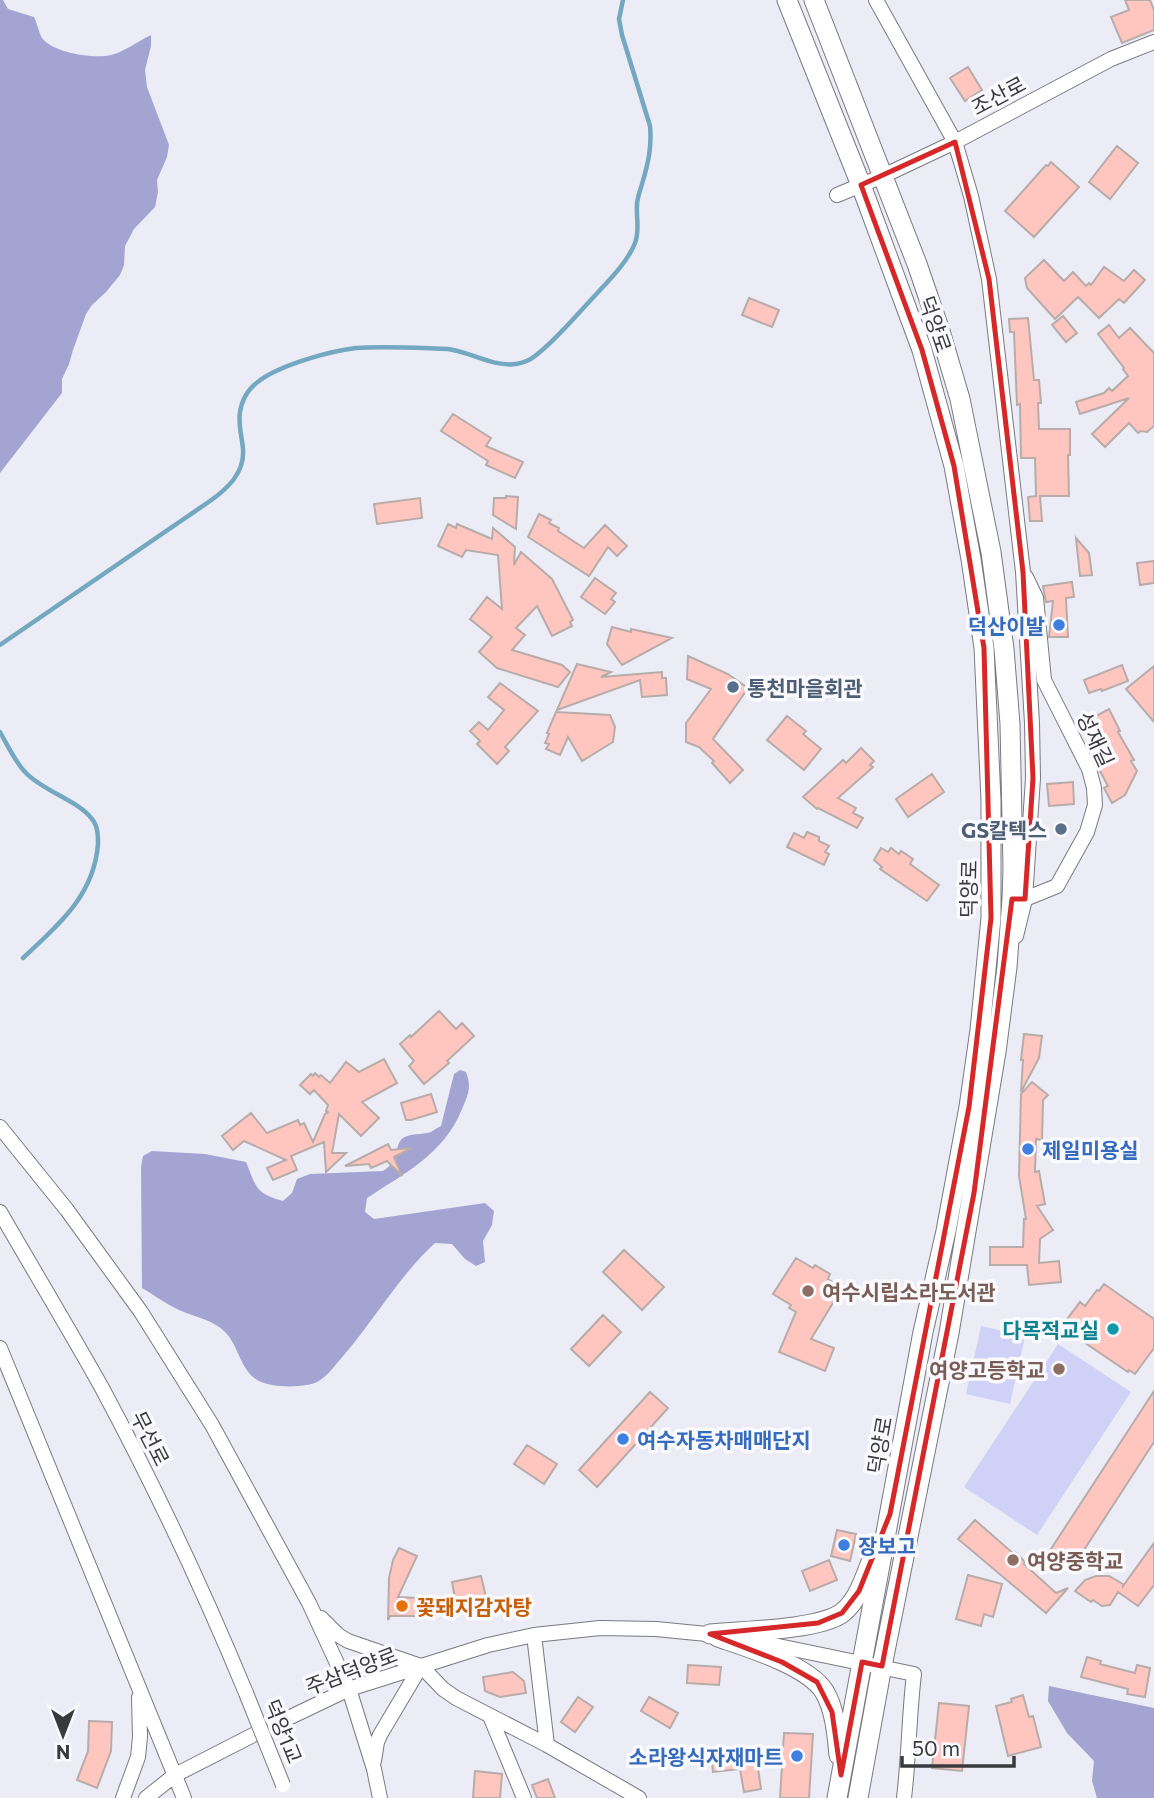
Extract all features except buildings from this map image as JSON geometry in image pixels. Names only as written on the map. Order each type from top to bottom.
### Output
[{"type":"main road","name":"덕양로","points":[[787,0],[861,184],[922,350],[954,466],[984,648],[991,800],[991,918],[970,1107],[923,1332],[836,1798]]},
{"type":"main road","name":"덕양로","points":[[814,0],[917,264],[960,399],[991,552],[1004,649],[1010,724],[1013,868],[1019,899],[949,1334],[858,1798]]},
{"type":"main road","points":[[923,1332],[949,1334]]},
{"type":"main road","points":[[710,1634],[818,1623],[842,1613],[859,1591],[890,1514]]},
{"type":"main road","points":[[710,1634],[782,1662],[817,1682],[824,1691],[832,1712],[841,1775]]},
{"type":"street","name":"덕양로","points":[[877,0],[955,142],[971,196],[989,279],[1023,572],[1031,698],[1033,764],[1019,899]]},
{"type":"street","name":"조산로","points":[[837,195],[955,142],[1111,59],[1154,42]]},
{"type":"street","name":"성재길","points":[[1019,899],[1052,890],[1062,880],[1087,832],[1094,812],[1095,796],[1089,769],[1044,680],[1036,598],[1023,572]]},
{"type":"street","points":[[0,1127],[67,1210],[141,1312],[212,1425],[309,1603],[349,1689],[374,1769],[380,1798]]},
{"type":"street","name":"무선로","points":[[0,1212],[141,1463],[214,1616],[246,1693]]},
{"type":"street","points":[[0,1348],[184,1798]]},
{"type":"street","points":[[309,1603],[329,1627],[348,1641],[421,1666],[534,1634],[600,1628],[656,1629],[737,1637],[914,1674],[904,1798]]},
{"type":"street","points":[[534,1634],[547,1745]]},
{"type":"street","points":[[374,1769],[377,1742],[421,1666]]},
{"type":"street","name":"주삼덕양로","points":[[146,1798],[175,1775],[257,1733],[349,1689],[421,1666],[450,1695],[547,1745],[639,1798]]},
{"type":"street","points":[[123,1798],[138,1757],[138,1682]]},
{"type":"street","name":"덕양1교","points":[[246,1693],[285,1791]]},
{"type":"street","points":[[490,1716],[524,1798]]},
{"type":"highlighted area","points":[[955,142],[989,279],[1023,572],[1033,778],[1025,899],[1012,899],[974,1193],[882,1666],[862,1662],[841,1775],[832,1712],[817,1682],[782,1662],[710,1634],[818,1623],[842,1613],[859,1591],[890,1514],[969,1107],[991,918],[984,648],[954,466],[922,350],[861,185]]},
{"type":"shaded area","points":[[0,0],[3,0],[8,9],[34,17],[42,38],[47,43],[74,54],[111,55],[151,35],[145,70],[147,87],[169,145],[157,180],[155,207],[134,229],[125,246],[124,265],[120,275],[86,314],[62,379],[62,393],[0,473]]},
{"type":"shaded area","points":[[460,1070],[466,1072],[469,1087],[454,1125],[422,1161],[367,1198],[365,1212],[374,1219],[485,1203],[494,1211],[492,1225],[483,1241],[485,1262],[476,1266],[465,1259],[452,1244],[435,1243],[410,1269],[355,1341],[321,1380],[311,1384],[288,1386],[259,1381],[248,1372],[230,1339],[221,1329],[174,1308],[142,1288],[143,1156],[152,1151],[205,1154],[246,1162],[258,1188],[283,1201],[292,1193],[297,1179],[310,1174],[383,1171],[393,1162],[403,1138],[431,1132],[441,1126],[454,1074]]},
{"type":"shaded area","points":[[981,1326],[1025,1336],[1010,1404],[966,1394]]},
{"type":"shaded area","points":[[1058,1344],[1131,1392],[1037,1535],[964,1487]]},
{"type":"shaded area","points":[[1049,1686],[1154,1708],[1154,1798],[1097,1798],[1092,1781],[1094,1761],[1067,1733],[1048,1701]]},
{"type":"waterway","points":[[0,645],[210,501],[234,480],[243,458],[239,422],[242,403],[252,387],[268,375],[319,356],[367,347],[448,349],[498,363],[516,364],[533,357],[563,330],[621,266],[631,251],[638,229],[637,202],[648,162],[650,126],[622,35],[619,19],[623,0]]},
{"type":"waterway","points":[[0,732],[26,773],[86,813],[94,822],[98,834],[95,862],[82,894],[61,921],[23,958]]},
{"type":"place","name":"덕산이발","points":[[1059,625]]},
{"type":"place","name":"통천마을회관","points":[[733,687]]},
{"type":"place","name":"GS칼텍스","points":[[1061,829]]},
{"type":"place","name":"제일미용실","points":[[1028,1149]]},
{"type":"place","name":"여수시립소라도서관","points":[[808,1291]]},
{"type":"place","name":"다목적교실","points":[[1113,1329]]},
{"type":"place","name":"여양고등학교","points":[[1059,1369]]},
{"type":"place","name":"여수자동차매매단지","points":[[623,1439]]},
{"type":"place","name":"장보고","points":[[844,1545]]},
{"type":"place","name":"여양중학교","points":[[1013,1560]]},
{"type":"place","name":"꽃돼지감자탕","points":[[402,1606]]},
{"type":"place","name":"소라왕식자재마트","points":[[797,1756]]}]
